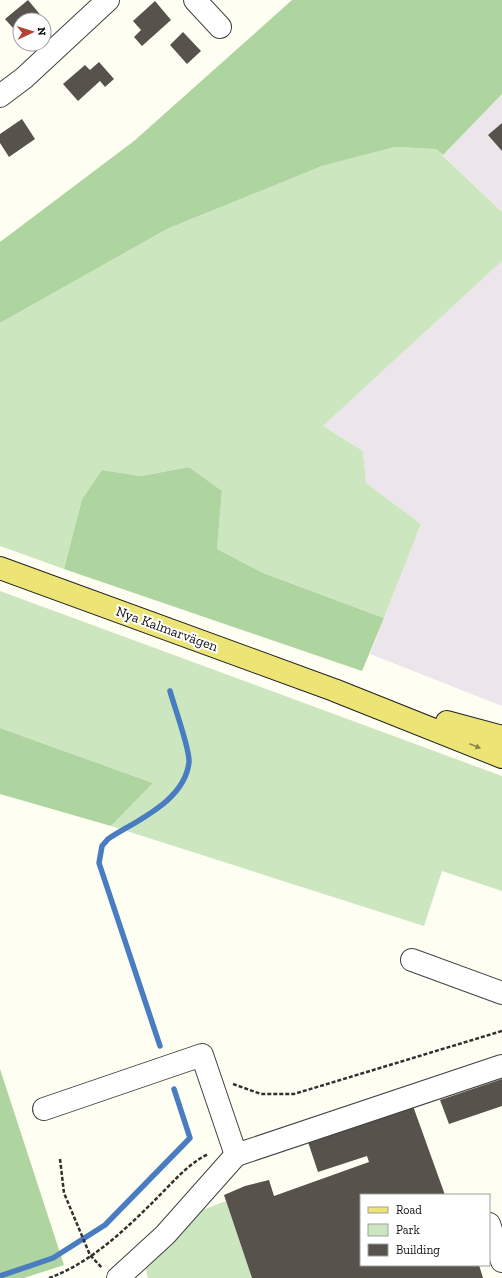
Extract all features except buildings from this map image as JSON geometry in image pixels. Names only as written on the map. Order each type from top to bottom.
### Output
[{"type":"main road","name":"Nya Kalmarvägen","points":[[0,568],[334,690],[502,757]]},
{"type":"main road","name":"Nya Kalmarvägen","points":[[334,690],[502,737]]},
{"type":"street","points":[[0,96],[24,78],[108,0]]},
{"type":"street","points":[[195,0],[220,27]]},
{"type":"street","points":[[412,960],[502,993]]},
{"type":"street","points":[[44,1109],[202,1055],[235,1149]]},
{"type":"street","points":[[112,1275],[165,1235],[203,1203],[235,1149],[502,1066]]},
{"type":"street","points":[[490,1227],[502,1261]]},
{"type":"path","points":[[211,1083],[222,1081],[261,1094],[294,1094],[502,1031]]},
{"type":"path","points":[[50,1278],[64,1273],[121,1234],[186,1169],[201,1157],[235,1149]]},
{"type":"path","points":[[60,1159],[64,1193],[78,1229],[90,1255],[112,1275]]},
{"type":"shaded area","points":[[502,94],[502,212],[443,155]]},
{"type":"shaded area","points":[[502,261],[502,706],[370,654],[421,524],[366,483],[363,451],[323,426]]},
{"type":"green space","points":[[292,0],[502,0],[502,94],[443,155],[436,149],[395,147],[322,166],[167,229],[0,323],[0,242],[134,141]]},
{"type":"green space","points":[[395,147],[436,149],[502,212],[502,261],[323,426],[363,451],[366,483],[421,524],[384,618],[263,573],[217,549],[222,491],[189,467],[141,476],[102,470],[82,499],[64,569],[0,546],[0,323],[167,229],[322,166]]},
{"type":"green space","points":[[189,467],[222,491],[217,549],[263,573],[384,618],[362,671],[64,569],[82,499],[102,470],[141,476]]},
{"type":"green space","points":[[0,591],[502,776],[502,891],[442,871],[424,926],[111,826],[153,783],[0,728]]},
{"type":"green space","points":[[0,728],[153,783],[111,826],[0,794]]},
{"type":"green space","points":[[0,1069],[64,1265],[24,1278],[0,1278]]},
{"type":"green space","points":[[226,1201],[252,1278],[148,1278],[144,1261],[200,1211]]},
{"type":"waterway","points":[[160,1046],[99,863],[102,846],[108,839],[158,808],[179,788],[186,776],[189,756],[170,691]]},
{"type":"waterway","points":[[0,1276],[53,1258],[105,1225],[190,1138],[174,1089]]}]
